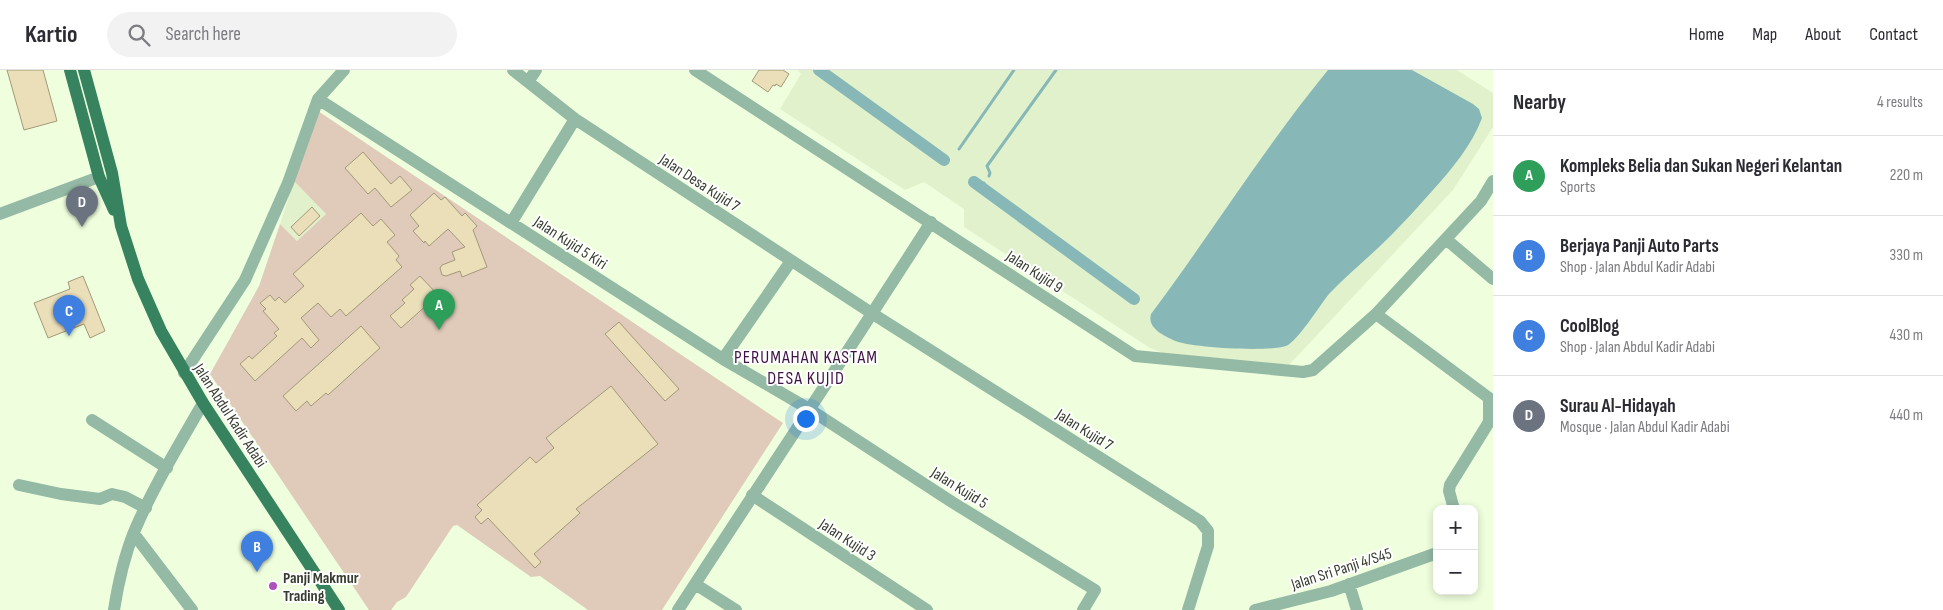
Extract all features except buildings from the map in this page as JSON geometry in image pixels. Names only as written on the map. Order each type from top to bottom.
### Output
[{"type":"main road","points":[[71,74],[88,71]]},
{"type":"main road","name":"Jalan Abdul Kadir Adabi","points":[[88,71],[112,173],[121,226]]},
{"type":"main road","name":"Jalan Abdul Kadir Adabi","points":[[71,74],[98,177],[121,226],[146,296],[161,331],[203,403],[339,610]]},
{"type":"street","points":[[184,373],[245,280],[288,184],[318,99],[344,70]]},
{"type":"street","name":"Jalan Desa Kujid 7","points":[[513,70],[575,119],[873,314]]},
{"type":"street","points":[[528,82],[536,70]]},
{"type":"street","name":"Jalan Kujid 9","points":[[695,70],[1135,356],[1310,371],[1320,365],[1376,314],[1447,240],[1481,201],[1493,181]]},
{"type":"street","name":"Jalan Kujid 5 Kiri","points":[[318,99],[723,359],[809,410]]},
{"type":"street","points":[[511,223],[575,119]]},
{"type":"street","points":[[0,214],[98,177]]},
{"type":"street","points":[[678,610],[873,314],[931,222]]},
{"type":"street","points":[[1447,240],[1493,279]]},
{"type":"street","points":[[723,359],[791,261]]},
{"type":"street","name":"Jalan Kujid 7","points":[[873,314],[1200,521],[1208,531],[1208,546],[1188,610]]},
{"type":"street","points":[[1376,314],[1491,396],[1489,422],[1450,485],[1449,491],[1453,505]]},
{"type":"street","points":[[114,610],[118,583],[134,534],[167,468],[203,403]]},
{"type":"street","name":"Jalan Kujid 5","points":[[809,410],[952,502],[1095,590],[1083,610]]},
{"type":"street","points":[[92,420],[167,468]]},
{"type":"street","points":[[19,484],[61,494],[100,499],[112,494],[125,497],[146,508]]},
{"type":"street","name":"Jalan Kujid 3","points":[[752,495],[927,610]]},
{"type":"street","points":[[134,534],[192,610]]},
{"type":"street","name":"Jalan Sri Panji 4/S45","points":[[1255,610],[1331,591],[1433,554]]},
{"type":"street","points":[[695,584],[736,610]]},
{"type":"street","points":[[1349,584],[1357,610]]},
{"type":"shaded area","points":[[797,70],[1457,70],[1493,93],[1493,127],[1453,190],[1289,365],[1163,353],[1150,348],[964,227],[964,209],[924,182],[905,190],[780,109],[801,74]]},
{"type":"shaded area","points":[[318,111],[783,423],[662,610],[588,610],[540,576],[531,577],[457,525],[453,526],[406,597],[397,602],[391,610],[369,610],[210,374],[259,286],[280,224],[297,241],[326,214],[294,181]]},
{"type":"shaded area","points":[[294,181],[326,214],[297,241],[280,224]]},
{"type":"water","points":[[1328,70],[1412,70],[1473,104],[1479,109],[1482,118],[1467,147],[1447,174],[1392,235],[1329,294],[1291,343],[1277,348],[1263,349],[1211,347],[1182,343],[1161,333],[1151,323],[1151,314],[1260,160]]},
{"type":"waterway","points":[[819,70],[944,160]]},
{"type":"waterway","points":[[959,149],[1014,70]]},
{"type":"waterway","points":[[989,176],[990,173],[987,166],[1056,70]]},
{"type":"waterway","points":[[974,182],[1134,299]]},
{"type":"waterway","points":[[981,187],[984,183]]},
{"type":"place","name":"Surau Al-Hidayah","points":[[82,227]]},
{"type":"place","name":"Kompleks Belia dan Sukan Negeri Kelantan","points":[[439,330]]},
{"type":"place","name":"CoolBlog","points":[[69,336]]},
{"type":"place","name":"Berjaya Panji Auto Parts","points":[[257,572]]},
{"type":"place","name":"Panji Makmur Trading","points":[[273,586]]},
{"type":"district","name":"PERUMAHAN KASTAM DESA KUJID","points":[[806,367]]}]
